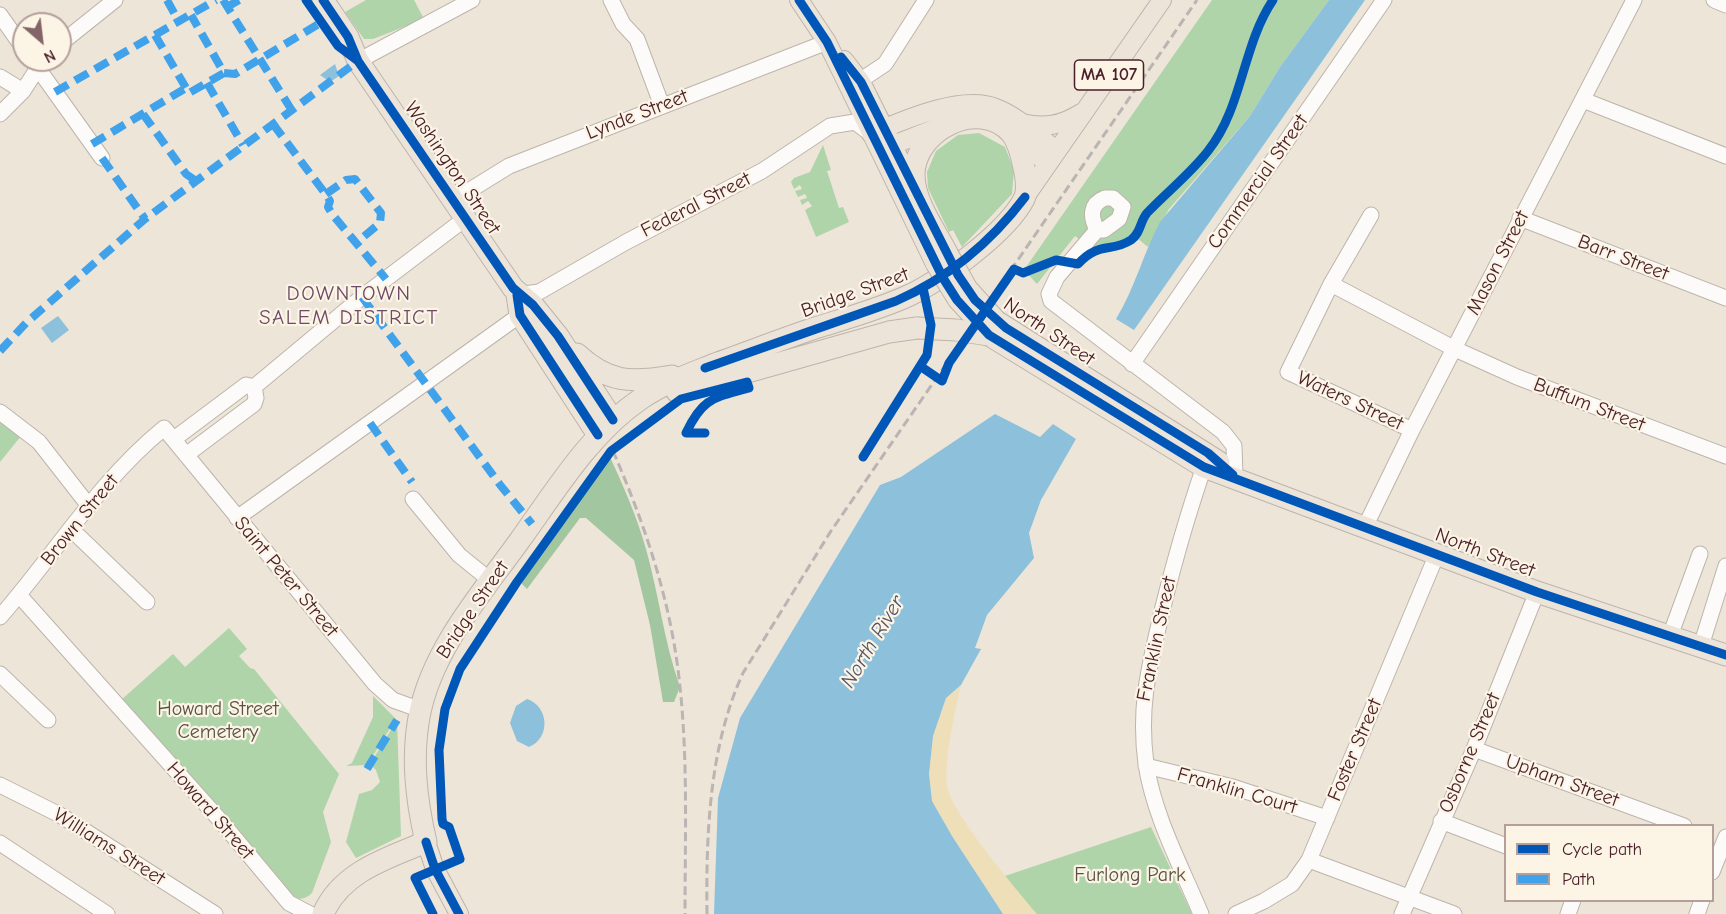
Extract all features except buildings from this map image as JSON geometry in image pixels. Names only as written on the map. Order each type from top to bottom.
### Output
[{"type":"highway","name":"Washington Street","points":[[306,0],[338,46],[358,61]]},
{"type":"highway","name":"Washington Street","points":[[323,0],[348,37],[358,61],[466,218],[519,305],[605,428]]},
{"type":"highway","points":[[917,194],[914,177],[918,157],[933,134],[946,124],[974,118],[1016,128],[1023,163],[1025,197]]},
{"type":"highway","name":"North Street","points":[[917,194],[942,260],[967,290],[993,328],[1206,460],[1235,476],[1537,592],[1726,655]]},
{"type":"highway","name":"Bridge Street","points":[[426,842],[415,771],[421,710],[432,674],[446,647],[491,581],[605,428],[633,405],[663,386],[885,305],[922,288],[978,249],[1007,221],[1025,197]]},
{"type":"highway","name":"Washington Street","points":[[519,305],[533,305],[558,336],[605,428]]},
{"type":"highway","points":[[633,405],[889,332],[917,328],[956,330],[993,328]]},
{"type":"highway","points":[[558,336],[585,361],[615,379],[657,379],[705,369]]},
{"type":"highway","points":[[323,914],[335,894],[361,871],[426,842]]},
{"type":"main road","name":"North Street","points":[[799,0],[855,85],[942,260]]},
{"type":"main road","name":"Bridge Street","points":[[1025,197],[1162,0]]},
{"type":"main road","points":[[878,130],[926,114],[979,104],[996,108],[1016,128],[1053,157]]},
{"type":"main road","points":[[1016,128],[1050,126],[1068,121],[1085,111]]},
{"type":"main road","points":[[887,148],[946,124]]},
{"type":"main road","name":"North Street","points":[[887,148],[917,194]]},
{"type":"main road","name":"MA 107","points":[[426,842],[435,869],[459,914]]},
{"type":"street","points":[[72,34],[115,0]]},
{"type":"street","points":[[358,61],[472,0]]},
{"type":"street","points":[[611,0],[623,24],[637,39],[662,106]]},
{"type":"street","points":[[855,85],[885,63],[896,51],[926,0]]},
{"type":"street","name":"Commercial Street","points":[[1132,364],[1384,0]]},
{"type":"street","name":"Mason Street","points":[[1365,527],[1520,218],[1634,0]]},
{"type":"street","points":[[1714,0],[1726,5]]},
{"type":"street","points":[[0,15],[12,32]]},
{"type":"street","name":"Lynde Street","points":[[453,200],[509,166],[826,42]]},
{"type":"street","points":[[0,114],[23,91],[32,72]]},
{"type":"street","points":[[44,72],[102,158]]},
{"type":"street","points":[[0,77],[23,91]]},
{"type":"street","points":[[1583,100],[1726,156]]},
{"type":"street","name":"Federal Street","points":[[237,518],[539,292],[626,242],[762,171],[830,126],[855,122],[878,130]]},
{"type":"street","points":[[1331,284],[1371,215]]},
{"type":"street","points":[[186,455],[254,404],[256,398],[254,387],[362,297],[466,218]]},
{"type":"street","name":"Barr Street","points":[[1520,218],[1726,298]]},
{"type":"street","name":"North Street","points":[[1097,230],[1057,277],[1049,294],[1057,308],[1230,438],[1236,455],[1235,476]]},
{"type":"street","name":"Buffum Street","points":[[1331,284],[1455,349],[1517,377],[1726,456]]},
{"type":"street","name":"Waters Street","points":[[1331,284],[1288,372],[1412,430]]},
{"type":"street","name":"Brown Street","points":[[0,617],[89,506],[137,451],[246,385],[254,387]]},
{"type":"street","points":[[0,412],[39,442],[89,506]]},
{"type":"street","name":"Saint Peter Street","points":[[169,433],[375,684],[393,700],[421,710]]},
{"type":"street","name":"Franklin Street","points":[[1201,914],[1159,813],[1146,766],[1142,714],[1147,669],[1176,552],[1206,460]]},
{"type":"street","points":[[413,499],[459,555],[491,581]]},
{"type":"street","points":[[71,529],[147,602]]},
{"type":"street","name":"Foster Street","points":[[1236,914],[1264,902],[1292,884],[1309,860],[1437,554]]},
{"type":"street","points":[[1670,636],[1700,554]]},
{"type":"street","points":[[1701,646],[1726,566]]},
{"type":"street","name":"Osborne Street","points":[[1402,914],[1474,748],[1537,592]]},
{"type":"street","name":"Howard Street","points":[[19,595],[219,819],[289,903],[310,914]]},
{"type":"street","points":[[0,674],[48,720]]},
{"type":"street","name":"Upham Street","points":[[1474,748],[1681,824]]},
{"type":"street","name":"Franklin Court","points":[[1146,766],[1233,787],[1326,818]]},
{"type":"street","name":"Williams Street","points":[[0,785],[60,815],[215,914]]},
{"type":"street","points":[[1442,821],[1504,845]]},
{"type":"street","points":[[1714,868],[1722,839]]},
{"type":"street","points":[[0,843],[107,914]]},
{"type":"street","points":[[1309,860],[1454,914]]},
{"type":"green space","points":[[366,0],[414,0],[424,19],[373,39],[364,39],[345,12]]},
{"type":"green space","points":[[1212,0],[1329,0],[1280,67],[1250,116],[1169,209],[1148,247],[1137,238],[1125,246],[1098,253],[1075,236],[1037,284],[1024,270]]},
{"type":"green space","points":[[979,133],[1005,147],[1014,170],[1012,194],[962,247],[953,230],[949,232],[928,188],[927,172],[936,151],[958,135]]},
{"type":"green space","points":[[823,145],[831,170],[827,171],[839,208],[843,207],[849,222],[816,237],[805,210],[812,206],[808,201],[802,205],[800,200],[807,198],[805,194],[798,197],[795,191],[802,189],[800,185],[794,189],[791,182],[794,178],[810,172]]},
{"type":"green space","points":[[0,412],[26,430],[0,462]]},
{"type":"green space","points":[[609,455],[646,549],[680,687],[674,702],[663,702],[650,625],[634,560],[586,518],[580,518],[527,589],[519,581]]},
{"type":"green space","name":"Howard Street Cemetery","points":[[229,628],[247,649],[239,656],[250,668],[254,669],[339,774],[323,812],[331,842],[312,893],[304,898],[291,896],[121,700],[173,654],[185,667]]},
{"type":"green space","points":[[373,696],[396,719],[367,765],[346,766],[352,763],[373,717]]},
{"type":"green space","points":[[397,720],[401,836],[356,858],[346,842],[359,794],[372,790],[380,782],[376,770],[370,764]]},
{"type":"green space","name":"Furlong Park","points":[[1151,827],[1192,914],[1013,914],[990,881]]},
{"type":"sand","points":[[961,685],[949,749],[947,786],[951,798],[972,832],[1037,914],[1003,914],[932,801],[929,774],[933,736],[946,698]]},
{"type":"water","points":[[1329,0],[1365,0],[1134,330],[1116,319],[1160,222],[1250,116],[1280,67]]},
{"type":"water","points":[[335,64],[339,76],[330,82],[320,75]]},
{"type":"water","points":[[58,316],[69,330],[52,343],[41,328]]},
{"type":"water","name":"North River","points":[[995,414],[1040,437],[1053,424],[1076,439],[1041,500],[1029,533],[1034,558],[987,615],[975,648],[981,649],[961,685],[946,698],[933,736],[929,774],[932,801],[1003,914],[714,914],[718,798],[740,718],[880,485],[901,477]]},
{"type":"water","points":[[527,699],[540,708],[544,722],[541,737],[529,747],[517,741],[510,723],[516,706]]},
{"type":"railway","points":[[707,914],[707,853],[716,761],[732,701],[743,673],[831,531],[1197,0]]},
{"type":"railway","points":[[613,451],[647,537],[664,596],[676,656],[684,744],[685,914]]},
{"type":"marked path","points":[[167,0],[179,22]]},
{"type":"marked path","points":[[55,92],[216,0]]},
{"type":"marked path","points":[[223,0],[291,109]]},
{"type":"marked path","points":[[227,7],[239,0]]},
{"type":"marked path","points":[[155,35],[189,93],[224,73],[191,15]]},
{"type":"marked path","points":[[224,73],[235,74],[322,22]]},
{"type":"marked path","points":[[0,351],[26,323],[145,219],[358,61]]},
{"type":"marked path","points":[[207,83],[243,145]]},
{"type":"marked path","points":[[92,144],[186,88]]},
{"type":"marked path","points":[[143,114],[186,174],[196,181]]},
{"type":"marked path","points":[[273,124],[327,196],[330,201],[328,207],[332,214],[386,279]]},
{"type":"marked path","points":[[102,158],[145,219]]},
{"type":"marked path","points":[[326,194],[346,180],[355,179],[381,213],[380,223],[356,243]]},
{"type":"marked path","points":[[362,297],[501,486],[532,524]]},
{"type":"marked path","points":[[370,423],[412,482]]},
{"type":"marked path","points":[[367,769],[397,720]]},
{"type":"cycle path","points":[[306,0],[338,46],[358,61]]},
{"type":"cycle path","points":[[323,0],[348,37],[358,61],[513,288],[533,305],[558,336],[613,420]]},
{"type":"cycle path","points":[[799,0],[827,42],[943,278],[957,300],[989,335],[1204,467],[1537,592],[1726,655]]},
{"type":"cycle path","points":[[920,366],[942,381],[949,363],[1014,269],[1023,273],[1056,260],[1078,264],[1092,252],[1124,244],[1134,237],[1147,213],[1194,167],[1220,134],[1236,96],[1255,37],[1273,0]]},
{"type":"cycle path","points":[[841,57],[861,82],[958,275],[975,300],[1006,328],[1208,453],[1233,475]]},
{"type":"cycle path","points":[[705,368],[896,301],[915,292],[951,270],[983,244],[1025,197]]},
{"type":"cycle path","points":[[863,457],[927,355],[931,325],[923,288]]},
{"type":"cycle path","points":[[517,295],[520,315],[598,435]]},
{"type":"cycle path","points":[[433,914],[415,878],[460,859],[449,827],[443,824],[442,819],[439,750],[445,709],[460,669],[517,582],[611,451],[681,399],[747,382],[749,388],[718,397],[704,406],[686,433],[705,433]]},
{"type":"cycle path","points":[[426,842],[435,869],[459,914]]},
{"type":"district","name":"DOWNTOWN SALEM DISTRICT","points":[[349,306]]}]
